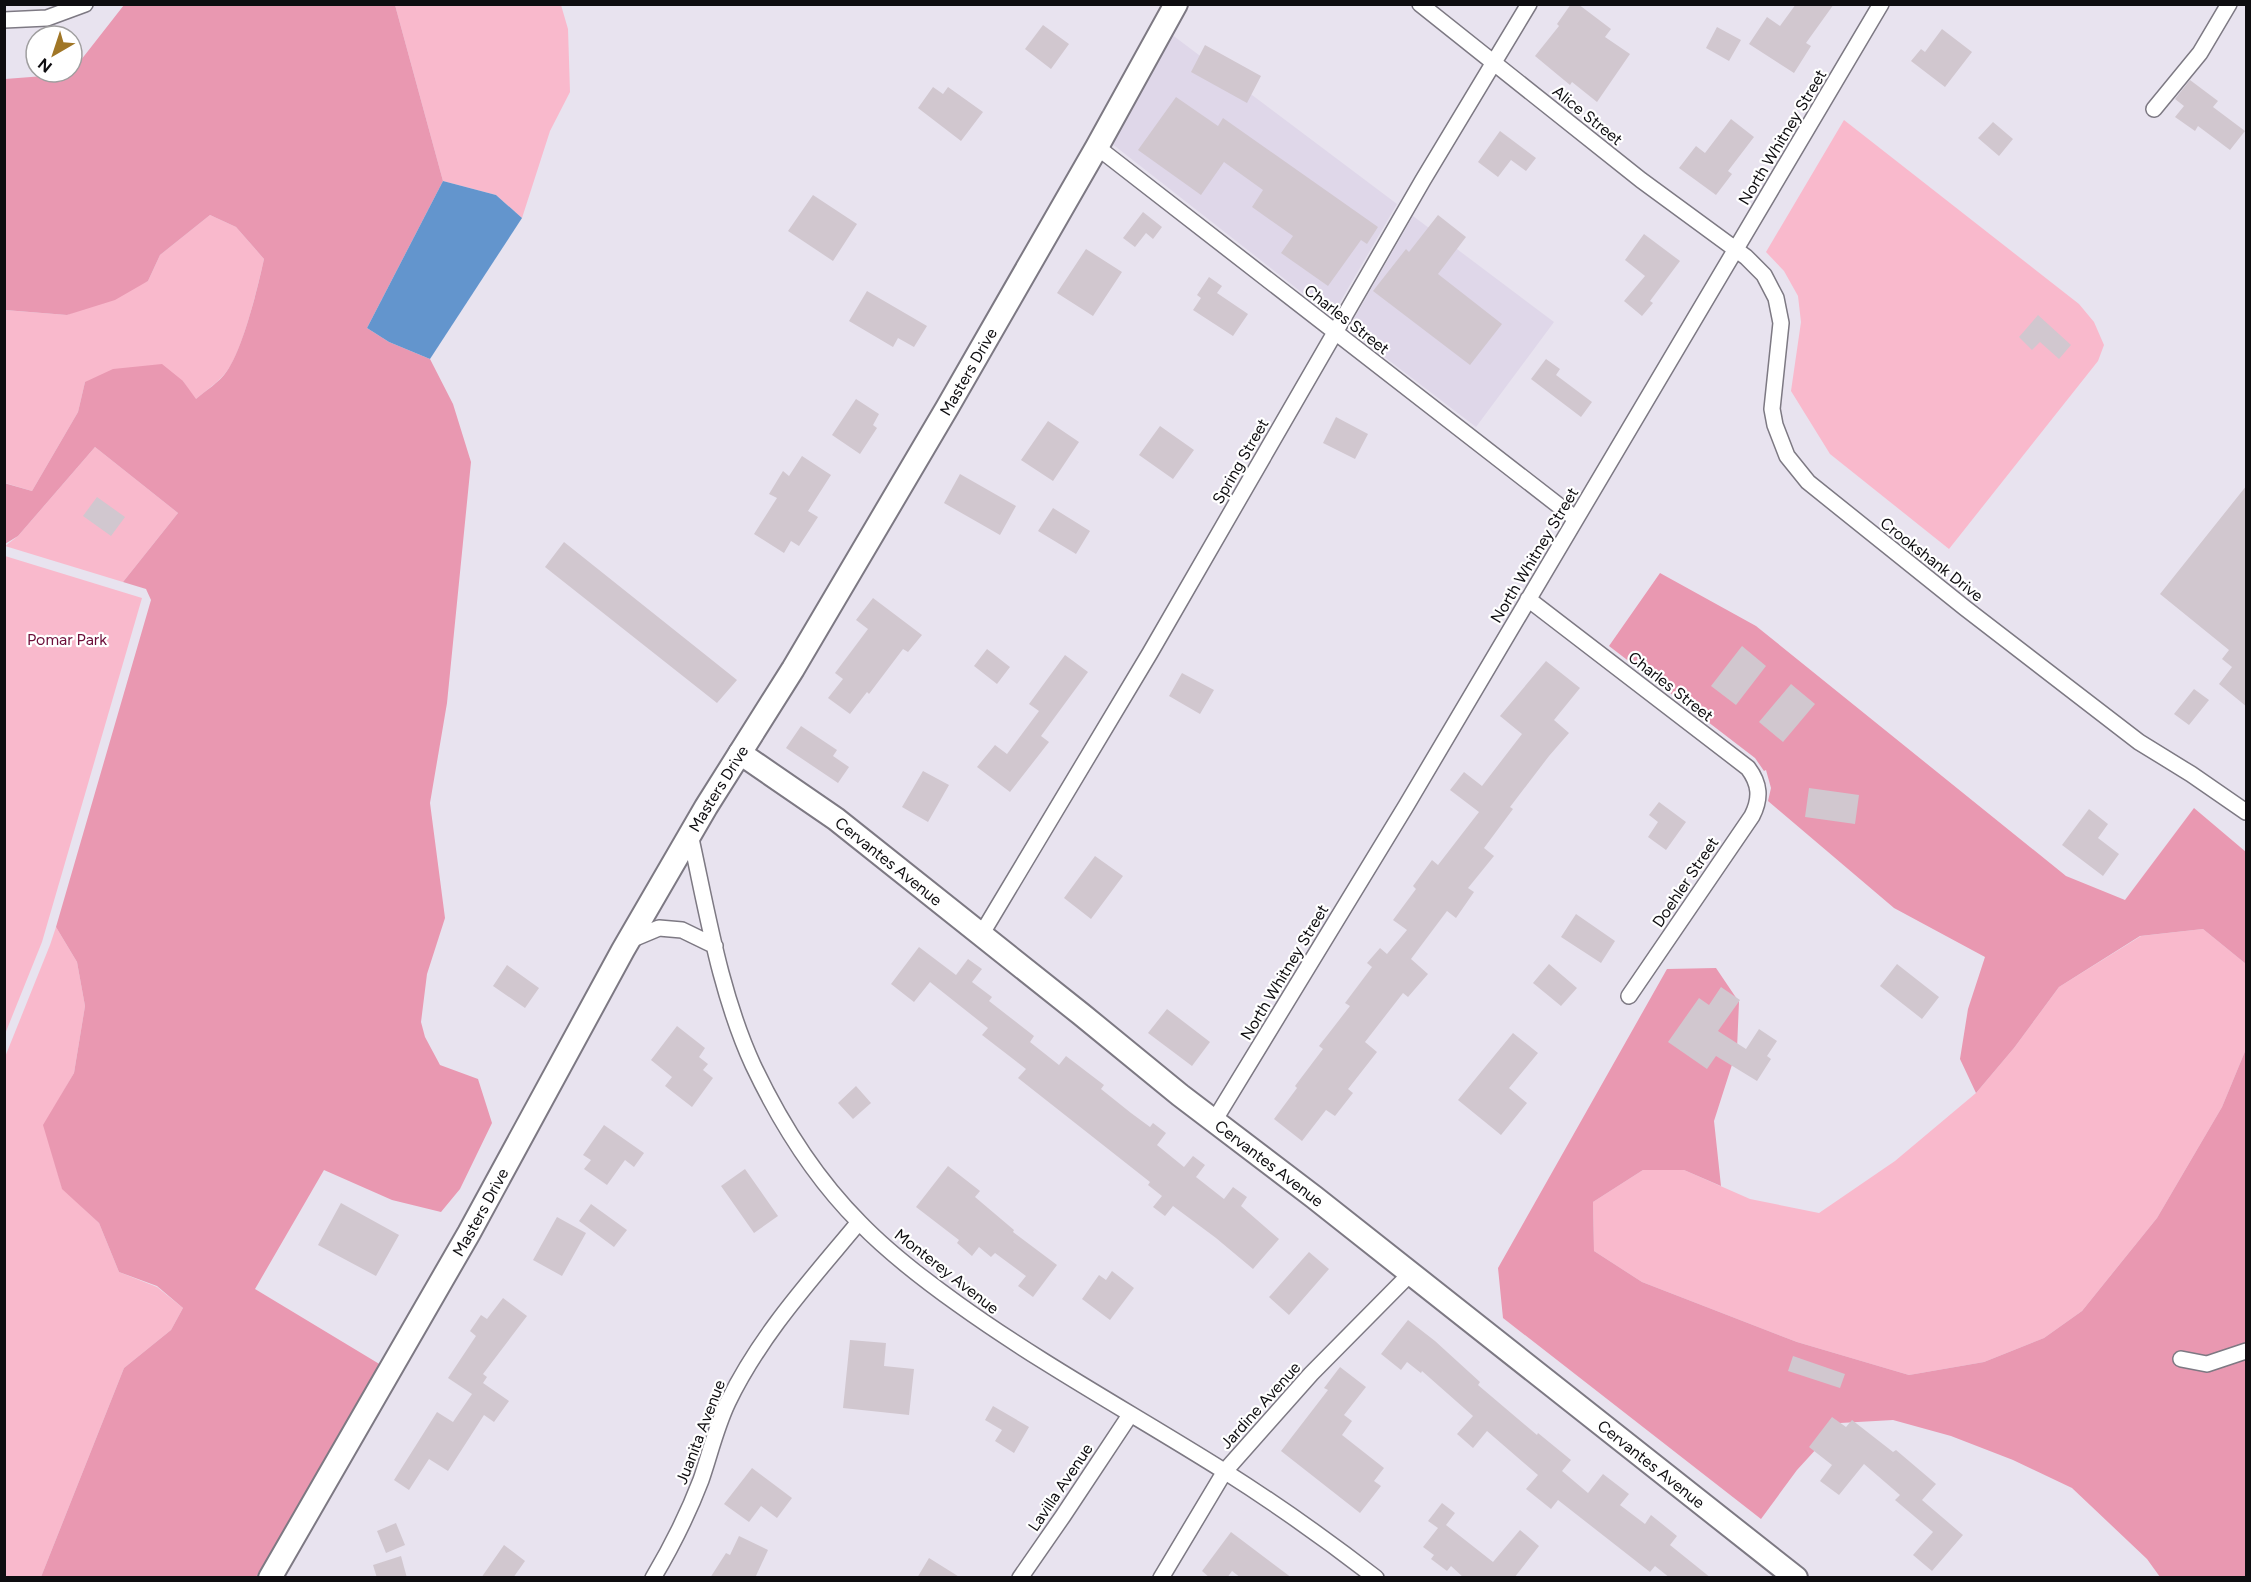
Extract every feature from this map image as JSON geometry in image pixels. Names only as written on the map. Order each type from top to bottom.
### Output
[{"type":"street","points":[[4,20],[47,18],[85,4]]},
{"type":"street","name":"Masters Drive","points":[[270,1578],[469,1233],[628,941],[690,834],[793,669],[941,418],[1097,147],[1176,4]]},
{"type":"street","name":"Alice Street","points":[[1420,4],[1641,180],[1736,250]]},
{"type":"street","name":"Spring Street","points":[[981,935],[1150,653],[1423,180],[1529,4]]},
{"type":"street","name":"North Whitney Street","points":[[1214,1121],[1406,806],[1881,4]]},
{"type":"street","points":[[2154,109],[2200,52],[2229,4]]},
{"type":"street","name":"Charles Street","points":[[1097,147],[1576,519]]},
{"type":"street","name":"Crookshank Drive","points":[[1736,250],[1764,275],[1780,310],[1781,335],[1772,409],[1780,441],[1787,456],[1808,482],[1965,608],[2139,742],[2247,812]]},
{"type":"street","name":"Charles Street","points":[[1528,599],[1748,768],[1757,783]]},
{"type":"street","name":"Cervantes Avenue","points":[[740,753],[836,819],[1214,1121],[1314,1197],[1796,1578]]},
{"type":"street","name":"Doehler Street","points":[[1629,996],[1752,816],[1759,794],[1757,783]]},
{"type":"street","name":"Monterey Avenue","points":[[690,834],[715,946],[734,1014],[753,1064],[778,1114],[830,1190],[859,1222],[921,1278],[1003,1336],[1225,1471],[1376,1578]]},
{"type":"street","points":[[628,941],[659,928],[682,930],[715,946]]},
{"type":"street","name":"Juanita Avenue","points":[[653,1578],[686,1517],[720,1423],[745,1370],[789,1305],[859,1222]]},
{"type":"street","name":"Jardine Avenue","points":[[1161,1578],[1225,1471],[1311,1374],[1410,1274]]},
{"type":"street","points":[[2181,1359],[2207,1364],[2247,1352]]},
{"type":"street","name":"Lavilla Avenue","points":[[1020,1578],[1130,1415]]},
{"type":"shaded area","points":[[124,5],[395,5],[443,181],[367,328],[389,342],[430,359],[453,404],[471,462],[447,703],[430,803],[445,918],[427,974],[421,1022],[425,1037],[440,1065],[478,1079],[492,1123],[460,1189],[441,1212],[392,1200],[324,1170],[255,1289],[381,1365],[293,1518],[256,1577],[41,1577],[124,1368],[171,1330],[183,1308],[157,1286],[119,1272],[99,1223],[62,1189],[43,1125],[74,1073],[85,1006],[77,962],[56,927],[151,600],[146,589],[123,582],[178,513],[95,447],[18,536],[5,544],[4,483],[32,491],[78,412],[85,382],[113,369],[162,364],[183,381],[196,399],[216,383],[227,371],[239,348],[264,259],[236,227],[210,215],[160,255],[148,281],[115,300],[67,315],[5,310],[5,79],[24,78],[24,84],[84,84],[84,56]]},
{"type":"shaded area","points":[[1171,34],[1397,204],[1332,316],[1111,143]]},
{"type":"shaded area","points":[[1413,216],[1554,322],[1476,427],[1348,329]]},
{"type":"shaded area","points":[[1660,573],[1756,626],[2066,876],[2125,900],[2194,808],[2246,852],[2246,964],[2203,929],[2140,936],[2059,987],[2014,1048],[1976,1093],[1960,1059],[1968,1009],[1985,957],[1894,908],[1768,801],[1771,788],[1766,770],[1764,771],[1755,758],[1609,646]]},
{"type":"shaded area","points":[[1716,968],[1739,1002],[1737,1049],[1714,1121],[1721,1186],[1684,1170],[1643,1170],[1593,1202],[1594,1251],[1642,1282],[1797,1342],[1909,1375],[1984,1362],[2044,1338],[2082,1311],[2157,1218],[2222,1107],[2246,1049],[2246,1577],[2160,1577],[2147,1559],[2072,1488],[2013,1460],[1951,1436],[1893,1420],[1840,1423],[1797,1470],[1761,1519],[1503,1318],[1498,1268],[1667,969]]},
{"type":"green space","points":[[395,5],[561,5],[568,29],[570,92],[550,131],[522,218],[496,195],[443,181]]},
{"type":"green space","points":[[1844,120],[2079,304],[2094,322],[2104,345],[2098,361],[1949,549],[1830,454],[1791,391],[1801,322],[1798,296],[1784,271],[1766,252]]},
{"type":"green space","points":[[210,215],[236,227],[264,259],[244,333],[227,371],[195,400],[183,381],[85,382],[78,412],[32,491],[5,483],[4,310],[67,315],[148,281],[160,255]]},
{"type":"green space","points":[[95,447],[178,513],[123,582],[5,546],[18,536]]},
{"type":"green space","name":"Pomar Park","points":[[5,556],[142,598],[42,942],[5,1034]]},
{"type":"green space","points":[[56,927],[77,962],[85,1006],[74,1073],[44,1125],[62,1188],[99,1223],[119,1272],[157,1287],[183,1308],[171,1330],[124,1368],[41,1577],[5,1578],[5,1057]]},
{"type":"green space","points":[[2203,929],[2246,964],[2246,1049],[2222,1107],[2157,1218],[2082,1311],[2044,1338],[1984,1362],[1909,1375],[1797,1342],[1642,1282],[1594,1251],[1593,1202],[1643,1170],[1684,1170],[1750,1199],[1819,1213],[1895,1161],[1976,1093],[2014,1048],[2059,987],[2141,936]]},
{"type":"water","points":[[443,181],[496,195],[522,218],[430,359],[389,342],[367,328]]},
{"type":"building","points":[[1571,4],[1578,4],[1611,29],[1605,37],[1630,54],[1597,102],[1572,82],[1570,85],[1535,56],[1559,26],[1557,24]]},
{"type":"building","points":[[1796,4],[1834,4],[1806,43],[1811,46],[1794,73],[1749,44],[1767,17],[1780,26]]},
{"type":"building","points":[[1043,25],[1069,44],[1051,69],[1025,49]]},
{"type":"building","points":[[1717,27],[1741,40],[1729,61],[1706,48]]},
{"type":"building","points":[[1942,29],[1972,52],[1945,87],[1911,61],[1921,49],[1925,52]]},
{"type":"building","points":[[1205,45],[1261,76],[1247,103],[1191,72]]},
{"type":"building","points":[[2190,80],[2218,101],[2213,107],[2245,131],[2230,150],[2198,126],[2195,131],[2175,117],[2184,106],[2175,99]]},
{"type":"building","points":[[933,87],[943,94],[948,87],[983,112],[961,141],[918,108]]},
{"type":"building","points":[[1176,97],[1218,126],[1223,118],[1378,227],[1367,244],[1361,240],[1328,286],[1281,253],[1293,236],[1252,207],[1263,190],[1224,162],[1201,195],[1138,150]]},
{"type":"building","points":[[1731,119],[1754,137],[1728,171],[1732,174],[1716,195],[1679,168],[1696,146],[1705,153]]},
{"type":"building","points":[[1993,122],[2013,139],[1999,156],[1978,138]]},
{"type":"building","points":[[1500,131],[1536,158],[1526,171],[1511,160],[1498,177],[1478,162]]},
{"type":"building","points":[[813,195],[857,224],[833,261],[788,231]]},
{"type":"building","points":[[1143,212],[1162,227],[1153,239],[1146,233],[1135,247],[1123,238]]},
{"type":"building","points":[[1438,215],[1466,237],[1438,274],[1502,324],[1470,365],[1373,291],[1406,249],[1409,252]]},
{"type":"building","points":[[1644,234],[1680,261],[1650,301],[1653,303],[1642,316],[1624,301],[1645,276],[1625,260]]},
{"type":"building","points":[[1086,249],[1122,272],[1093,316],[1057,293]]},
{"type":"building","points":[[1209,277],[1222,286],[1217,293],[1248,314],[1233,336],[1193,310],[1201,298],[1197,295]]},
{"type":"building","points":[[867,291],[927,326],[914,347],[898,338],[893,347],[849,321]]},
{"type":"building","points":[[2038,315],[2071,345],[2059,359],[2040,342],[2032,350],[2019,337]]},
{"type":"building","points":[[1546,359],[1560,369],[1556,375],[1592,402],[1581,417],[1531,379]]},
{"type":"building","points":[[856,399],[879,414],[873,425],[877,428],[860,454],[832,435]]},
{"type":"building","points":[[1336,417],[1368,434],[1355,459],[1323,443]]},
{"type":"building","points":[[1048,421],[1079,442],[1053,481],[1021,460]]},
{"type":"building","points":[[1160,426],[1194,450],[1173,479],[1139,455]]},
{"type":"building","points":[[802,456],[831,475],[808,511],[818,517],[799,546],[791,541],[784,553],[754,534],[777,498],[769,494],[783,471],[789,476]]},
{"type":"building","points":[[960,474],[1016,506],[1000,535],[944,503]]},
{"type":"building","points":[[2247,485],[2247,707],[2219,684],[2232,667],[2222,659],[2229,650],[2160,594]]},
{"type":"building","points":[[97,497],[125,517],[111,536],[83,516]]},
{"type":"building","points":[[1053,508],[1090,531],[1076,554],[1038,531]]},
{"type":"building","points":[[564,542],[737,680],[717,703],[545,567]]},
{"type":"building","points":[[873,598],[922,635],[908,652],[903,649],[869,694],[867,692],[850,714],[828,698],[843,679],[835,673],[868,629],[856,620]]},
{"type":"building","points":[[1742,646],[1766,666],[1736,705],[1711,686]]},
{"type":"building","points":[[987,649],[1010,667],[997,684],[974,666]]},
{"type":"building","points":[[1065,655],[1088,672],[1041,736],[1049,742],[1010,792],[977,767],[995,745],[1007,754],[1039,711],[1029,704]]},
{"type":"building","points":[[1546,661],[1580,688],[1554,720],[1569,733],[1510,807],[1513,809],[1484,848],[1494,856],[1468,888],[1474,892],[1456,918],[1447,911],[1411,959],[1428,974],[1408,997],[1403,993],[1365,1042],[1377,1052],[1348,1089],[1353,1093],[1335,1116],[1326,1110],[1302,1141],[1274,1119],[1323,1049],[1319,1046],[1350,1006],[1345,1003],[1372,967],[1367,963],[1380,948],[1387,954],[1407,930],[1393,920],[1416,889],[1413,886],[1432,860],[1438,865],[1479,812],[1450,790],[1464,772],[1482,786],[1522,734],[1500,716]]},
{"type":"building","points":[[1182,673],[1214,690],[1200,714],[1169,696]]},
{"type":"building","points":[[1791,684],[1815,704],[1783,742],[1759,722]]},
{"type":"building","points":[[2194,689],[2209,700],[2189,725],[2174,714]]},
{"type":"building","points":[[801,726],[837,750],[833,756],[849,767],[838,783],[786,748]]},
{"type":"building","points":[[923,771],[949,785],[928,822],[902,807]]},
{"type":"building","points":[[1809,788],[1859,795],[1855,824],[1805,817]]},
{"type":"building","points":[[1659,802],[1686,822],[1666,850],[1648,837],[1658,822],[1649,815]]},
{"type":"building","points":[[2089,809],[2108,824],[2098,838],[2119,854],[2103,876],[2062,845]]},
{"type":"building","points":[[1095,856],[1123,876],[1091,919],[1064,898]]},
{"type":"building","points":[[1576,914],[1615,941],[1601,963],[1561,937]]},
{"type":"building","points":[[919,947],[956,975],[968,959],[982,969],[972,982],[992,997],[989,1001],[1034,1036],[1030,1042],[1059,1065],[1066,1056],[1104,1085],[1101,1089],[1131,1113],[1150,1127],[1153,1123],[1166,1133],[1157,1145],[1184,1167],[1193,1156],[1205,1165],[1196,1177],[1224,1199],[1233,1187],[1247,1197],[1241,1206],[1279,1239],[1253,1269],[1173,1206],[1165,1216],[1153,1207],[1162,1196],[1148,1185],[1150,1182],[1018,1078],[1026,1069],[982,1035],[988,1028],[930,982],[914,1002],[891,984]]},
{"type":"building","points":[[1549,964],[1577,988],[1561,1006],[1533,983]]},
{"type":"building","points":[[1897,964],[1939,997],[1922,1019],[1880,986]]},
{"type":"building","points":[[507,965],[539,988],[525,1008],[493,986]]},
{"type":"building","points":[[1721,987],[1740,1000],[1718,1031],[1746,1049],[1759,1029],[1777,1041],[1767,1056],[1771,1059],[1757,1081],[1716,1056],[1707,1069],[1668,1042],[1699,998],[1709,1005]]},
{"type":"building","points":[[1167,1009],[1210,1042],[1192,1066],[1148,1033]]},
{"type":"building","points":[[677,1026],[705,1048],[699,1057],[708,1064],[703,1070],[713,1078],[692,1107],[665,1086],[672,1077],[651,1060]]},
{"type":"building","points":[[1513,1033],[1538,1053],[1509,1088],[1527,1103],[1501,1135],[1458,1100]]},
{"type":"building","points":[[856,1086],[871,1103],[853,1119],[838,1103]]},
{"type":"building","points":[[604,1125],[644,1153],[634,1167],[625,1160],[607,1185],[584,1169],[591,1160],[583,1155]]},
{"type":"building","points":[[948,1166],[980,1191],[975,1197],[1014,1230],[1013,1232],[1057,1265],[1033,1297],[1018,1286],[1026,1276],[995,1253],[991,1257],[979,1247],[972,1256],[957,1243],[959,1240],[916,1207]]},
{"type":"building","points":[[745,1169],[778,1216],[754,1233],[721,1186]]},
{"type":"building","points":[[341,1203],[399,1235],[376,1276],[318,1245]]},
{"type":"building","points":[[591,1204],[627,1230],[614,1247],[579,1221]]},
{"type":"building","points":[[557,1217],[586,1233],[562,1276],[533,1260]]},
{"type":"building","points":[[1309,1252],[1329,1269],[1289,1315],[1269,1297]]},
{"type":"building","points":[[1112,1271],[1134,1288],[1110,1320],[1082,1299],[1099,1275],[1106,1280]]},
{"type":"building","points":[[503,1298],[527,1316],[483,1374],[487,1377],[483,1383],[509,1401],[494,1422],[484,1415],[448,1471],[429,1459],[409,1490],[394,1480],[437,1412],[453,1422],[472,1394],[448,1378],[476,1336],[470,1331],[481,1315],[487,1319]]},
{"type":"building","points":[[1408,1320],[1480,1382],[1478,1385],[1537,1435],[1538,1433],[1571,1460],[1562,1471],[1588,1493],[1603,1474],[1629,1494],[1620,1505],[1645,1524],[1651,1515],[1677,1536],[1670,1545],[1711,1578],[1670,1578],[1655,1566],[1650,1572],[1558,1500],[1551,1509],[1526,1489],[1538,1475],[1487,1431],[1473,1448],[1457,1434],[1473,1416],[1422,1371],[1421,1373],[1407,1362],[1401,1370],[1381,1354]]},
{"type":"building","points":[[850,1340],[886,1343],[884,1366],[914,1369],[909,1415],[843,1408]]},
{"type":"building","points":[[1793,1356],[1845,1374],[1840,1388],[1788,1371]]},
{"type":"building","points":[[1340,1367],[1366,1387],[1344,1415],[1352,1421],[1342,1435],[1384,1468],[1374,1481],[1381,1486],[1360,1513],[1281,1451],[1328,1390],[1324,1388]]},
{"type":"building","points":[[993,1406],[1029,1427],[1014,1453],[995,1441],[1002,1430],[985,1420]]},
{"type":"building","points":[[1832,1417],[1846,1427],[1852,1420],[1893,1452],[1896,1450],[1936,1484],[1922,1500],[1963,1535],[1932,1571],[1913,1555],[1933,1532],[1895,1500],[1900,1495],[1864,1464],[1839,1495],[1820,1481],[1832,1465],[1809,1447]]},
{"type":"building","points":[[752,1468],[792,1498],[777,1518],[761,1506],[749,1522],[724,1504]]},
{"type":"building","points":[[1442,1503],[1455,1513],[1446,1525],[1493,1562],[1520,1530],[1539,1546],[1514,1578],[1464,1578],[1451,1566],[1447,1571],[1431,1559],[1434,1555],[1423,1547],[1438,1528],[1428,1521]]},
{"type":"building","points":[[396,1523],[405,1545],[386,1553],[377,1531]]},
{"type":"building","points":[[1231,1532],[1292,1578],[1241,1578],[1232,1571],[1227,1578],[1210,1578],[1202,1571]]},
{"type":"building","points":[[739,1536],[768,1550],[755,1578],[710,1578],[726,1553],[730,1555]]},
{"type":"building","points":[[504,1545],[525,1561],[513,1578],[481,1578]]},
{"type":"building","points":[[401,1556],[407,1578],[377,1578],[373,1565]]},
{"type":"building","points":[[929,1558],[961,1578],[917,1578]]}]
